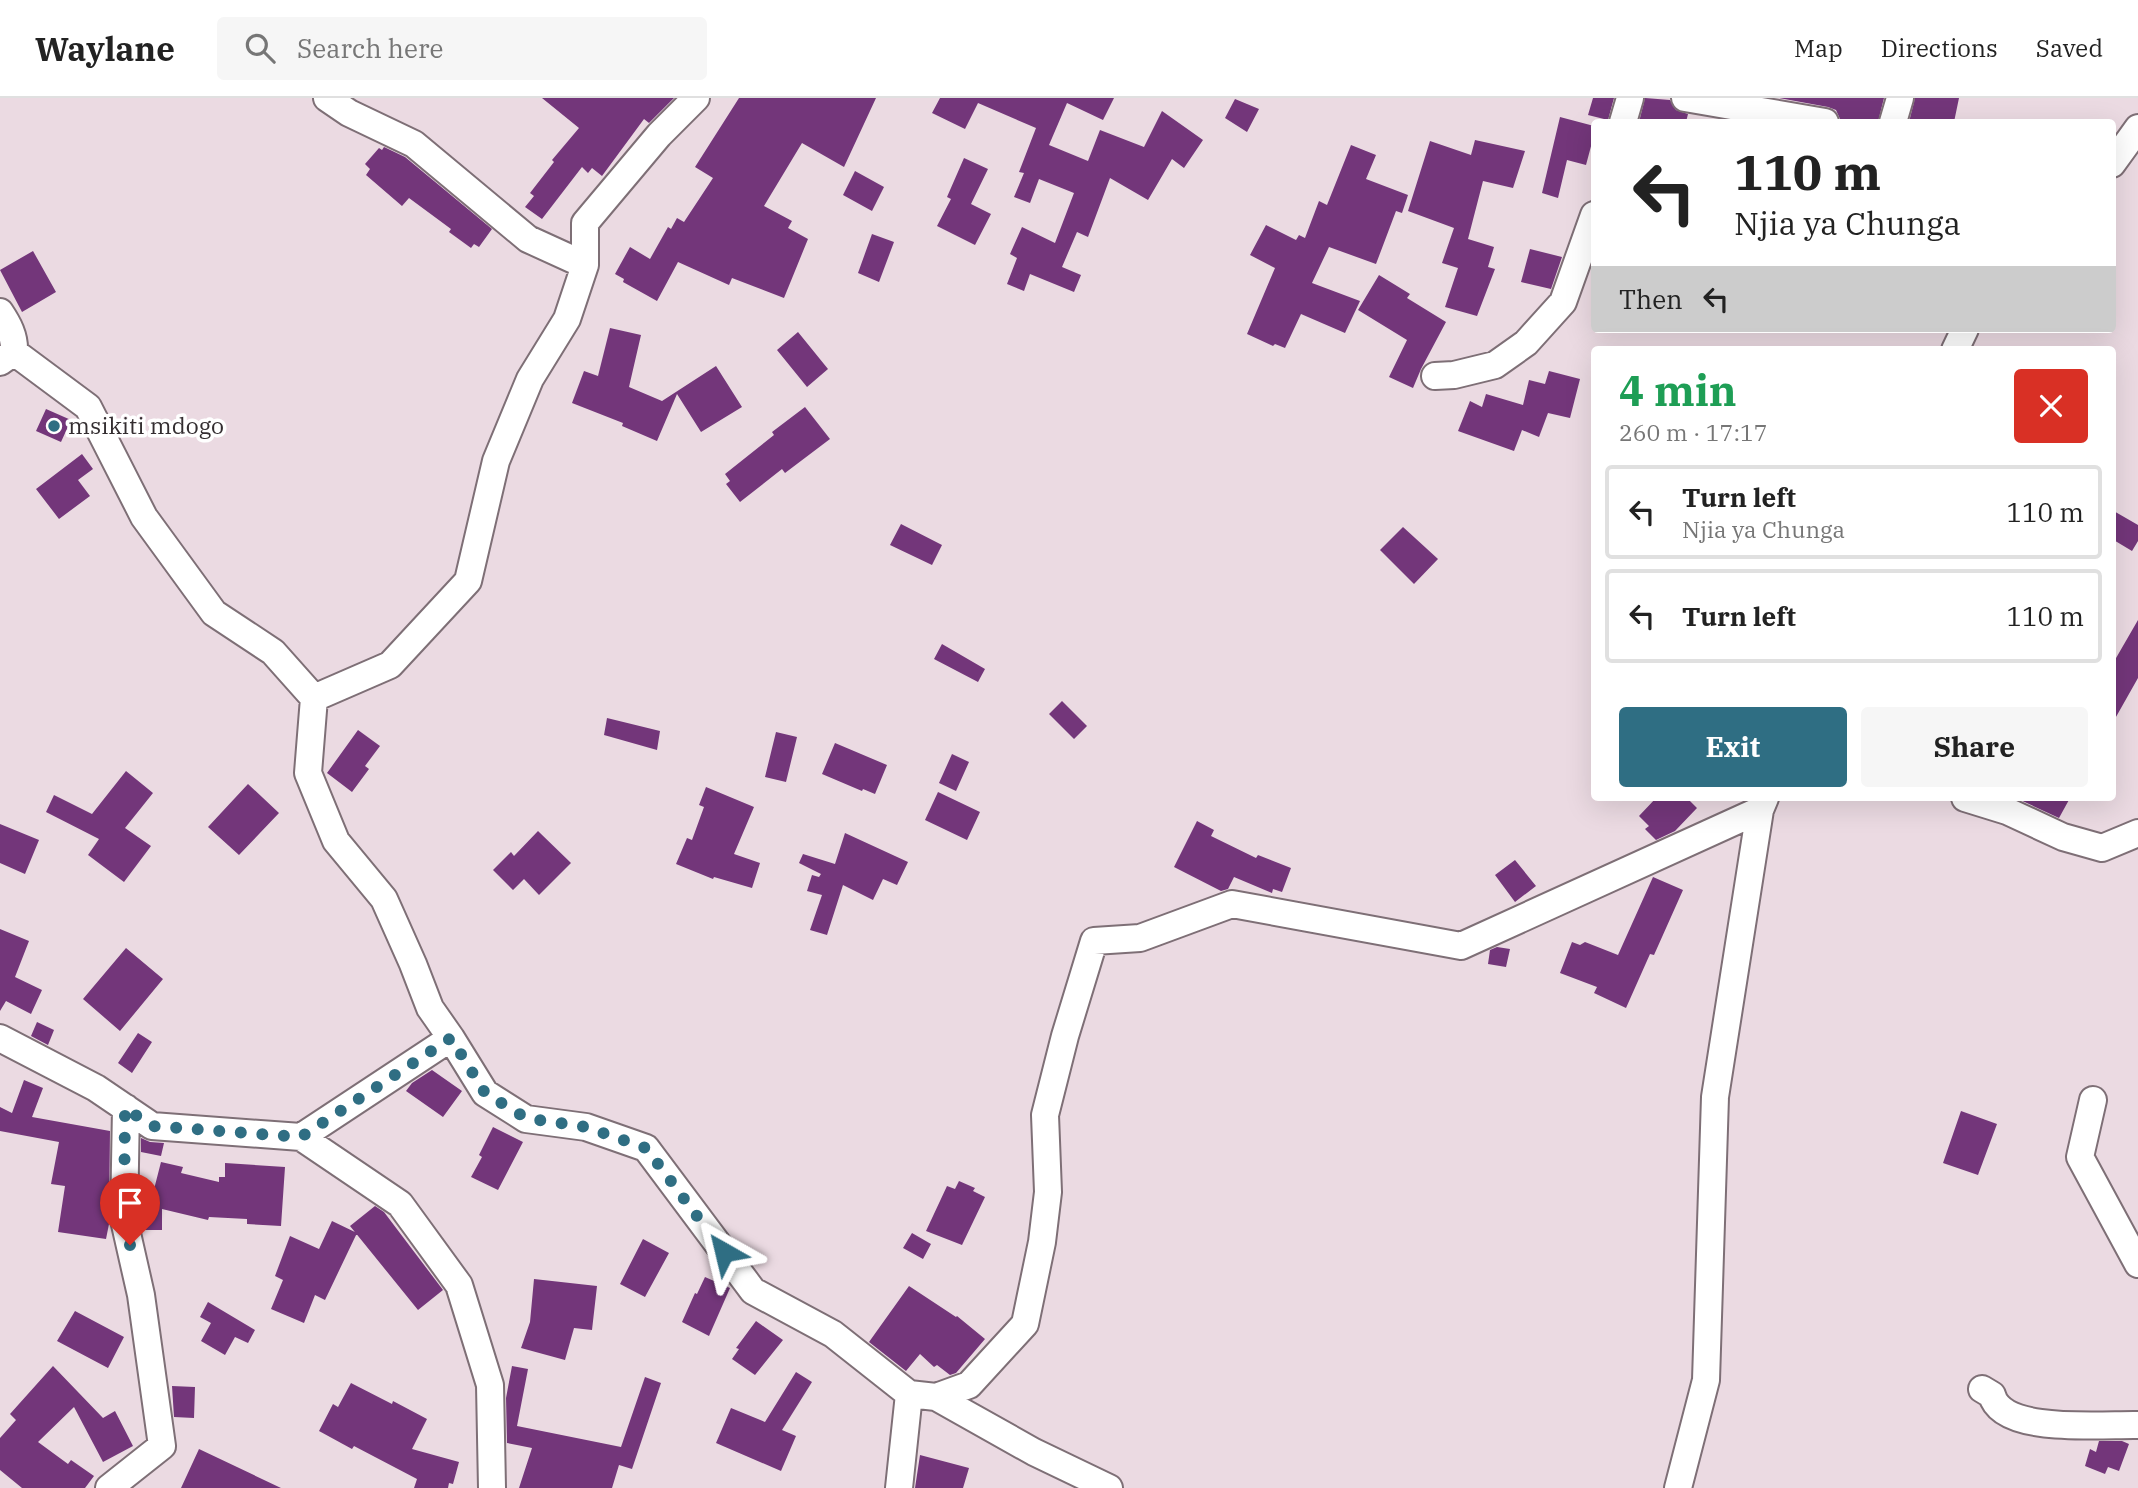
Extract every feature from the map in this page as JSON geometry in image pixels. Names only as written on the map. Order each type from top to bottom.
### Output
[{"type":"street","points":[[327,98],[349,113],[414,144],[528,239],[585,265]]},
{"type":"street","points":[[314,698],[390,665],[468,581],[496,461],[530,379],[567,319],[585,265],[585,223],[659,135],[696,98]]},
{"type":"street","points":[[1624,119],[1630,98]]},
{"type":"street","points":[[1685,98],[1808,119]]},
{"type":"street","points":[[1894,119],[1900,98]]},
{"type":"street","points":[[2116,158],[2138,128]]},
{"type":"street","points":[[1434,376],[1454,375],[1495,365],[1526,343],[1563,302],[1591,223]]},
{"type":"street","points":[[0,312],[15,344],[7,357],[88,407],[144,517],[214,613],[273,652],[314,698],[308,773],[336,841],[384,899],[414,964],[430,1008],[485,1093],[526,1118],[586,1127],[646,1148],[753,1291],[833,1334],[909,1394],[936,1397],[1034,1452],[1109,1488]]},
{"type":"street","points":[[1975,801],[2007,811],[2063,837],[2102,848],[2138,833]]},
{"type":"street","points":[[936,1397],[969,1385],[1026,1324],[1042,1242],[1048,1192],[1045,1115],[1065,1036],[1094,941],[1140,938],[1232,904],[1461,946],[1762,804]]},
{"type":"street","points":[[1678,1488],[1706,1380],[1715,1097],[1762,804]]},
{"type":"street","points":[[0,1038],[96,1088],[152,1126],[301,1137],[400,1204],[459,1285],[490,1385],[492,1488]]},
{"type":"street","points":[[301,1137],[451,1038]]},
{"type":"street","points":[[2093,1100],[2080,1157],[2138,1264]]},
{"type":"street","points":[[109,1488],[162,1446],[141,1295],[124,1220],[125,1108]]},
{"type":"street","points":[[1982,1389],[1992,1395],[1994,1404],[2007,1414],[2023,1418],[2063,1427],[2103,1424],[2138,1426]]},
{"type":"street","points":[[899,1488],[909,1394]]},
{"type":"building","points":[[542,98],[674,98],[649,123],[644,119],[602,176],[592,168],[588,173],[582,167],[542,219],[525,207],[534,196],[530,193],[554,162],[552,160],[579,128]]},
{"type":"building","points":[[739,98],[876,98],[844,167],[802,143],[764,206],[792,221],[788,228],[808,239],[784,298],[732,278],[729,285],[678,262],[657,301],[623,282],[624,279],[615,274],[630,247],[650,259],[668,227],[671,229],[677,218],[684,222],[713,178],[695,167]]},
{"type":"building","points":[[940,98],[1114,98],[1103,120],[1067,103],[1049,145],[1088,161],[1100,130],[1144,147],[1162,111],[1203,140],[1184,168],[1172,159],[1148,200],[1110,178],[1088,237],[1077,232],[1062,267],[1081,275],[1074,292],[1030,274],[1024,291],[1007,284],[1017,258],[1010,254],[1022,227],[1055,243],[1074,193],[1039,179],[1030,203],[1014,197],[1024,173],[1019,172],[1036,128],[978,103],[965,129],[932,113]]},
{"type":"building","points":[[1593,98],[1614,98],[1608,119],[1588,115]]},
{"type":"building","points":[[1645,98],[1670,100],[1676,110],[1688,114],[1687,119],[1640,119]]},
{"type":"building","points":[[1779,98],[1884,98],[1879,119],[1840,119],[1836,110]]},
{"type":"building","points":[[1915,98],[1959,98],[1955,119],[1910,119]]},
{"type":"building","points":[[1235,99],[1259,109],[1247,132],[1225,118]]},
{"type":"building","points":[[1560,117],[1591,125],[1591,146],[1586,165],[1567,160],[1558,198],[1542,193]]},
{"type":"building","points":[[1475,140],[1525,151],[1513,188],[1483,181],[1468,239],[1494,247],[1488,267],[1495,269],[1477,316],[1445,307],[1458,268],[1442,263],[1454,228],[1408,211],[1430,141],[1471,155]]},
{"type":"building","points":[[1351,145],[1376,155],[1366,179],[1408,195],[1402,213],[1396,211],[1376,264],[1329,247],[1312,283],[1360,301],[1345,333],[1301,314],[1285,348],[1275,344],[1273,346],[1247,334],[1275,268],[1250,255],[1266,225],[1296,240],[1299,235],[1305,238],[1319,201],[1327,205]]},
{"type":"building","points":[[384,147],[405,157],[492,229],[479,247],[474,244],[471,248],[449,232],[451,229],[409,198],[402,206],[366,175],[370,169],[365,164],[379,148],[382,150]]},
{"type":"building","points":[[964,158],[988,169],[971,204],[991,214],[975,245],[937,226],[951,199],[947,197]]},
{"type":"building","points":[[855,171],[884,187],[872,211],[843,195]]},
{"type":"building","points":[[872,234],[894,242],[879,282],[858,273]]},
{"type":"building","points":[[1530,249],[1562,257],[1551,289],[1521,282]]},
{"type":"building","points":[[33,251],[56,292],[22,312],[0,270]]},
{"type":"building","points":[[1379,275],[1410,294],[1407,298],[1446,322],[1413,388],[1389,377],[1407,340],[1358,310]]},
{"type":"building","points":[[610,328],[641,335],[629,387],[662,401],[716,366],[742,407],[701,432],[677,394],[657,441],[622,426],[623,423],[572,403],[584,371],[598,376]]},
{"type":"building","points":[[798,332],[828,369],[807,387],[777,350]]},
{"type":"building","points":[[1549,371],[1580,379],[1570,418],[1548,413],[1539,437],[1522,430],[1514,451],[1458,431],[1470,401],[1482,407],[1486,394],[1523,405],[1529,380],[1545,384]]},
{"type":"building","points":[[805,407],[830,439],[785,473],[782,469],[740,502],[726,484],[730,481],[725,474]]},
{"type":"building","name":"msikiti mdogo","points":[[46,409],[71,420],[61,442],[36,431]]},
{"type":"building","points":[[82,454],[93,469],[78,480],[90,496],[59,519],[36,489]]},
{"type":"building","points":[[2116,512],[2138,525],[2138,541],[2132,551],[2116,541]]},
{"type":"building","points":[[901,524],[942,545],[932,565],[890,545]]},
{"type":"building","points":[[1403,527],[1438,559],[1414,584],[1380,550]]},
{"type":"building","points":[[2138,620],[2138,678],[2116,717],[2116,658]]},
{"type":"building","points":[[942,644],[985,669],[978,682],[934,659]]},
{"type":"building","points":[[1062,701],[1087,726],[1074,739],[1049,714]]},
{"type":"building","points":[[607,718],[660,731],[657,750],[604,735]]},
{"type":"building","points":[[358,730],[380,746],[365,766],[369,769],[352,792],[327,773]]},
{"type":"building","points":[[776,732],[797,737],[786,782],[765,777]]},
{"type":"building","points":[[835,743],[887,765],[875,794],[822,774]]},
{"type":"building","points":[[952,754],[969,762],[956,791],[939,783]]},
{"type":"building","points":[[126,771],[153,793],[125,828],[151,846],[124,882],[88,855],[99,839],[46,812],[54,795],[92,814]]},
{"type":"building","points":[[248,784],[279,813],[239,855],[208,827]]},
{"type":"building","points":[[706,787],[754,807],[734,854],[760,863],[752,888],[714,877],[713,879],[676,864],[687,838],[692,840],[704,807],[699,805]]},
{"type":"building","points":[[938,792],[980,812],[967,840],[925,820]]},
{"type":"building","points":[[1653,801],[1690,801],[1697,808],[1675,831],[1656,840],[1645,829],[1649,826],[1639,816]]},
{"type":"building","points":[[2022,801],[2068,801],[2059,818]]},
{"type":"building","points":[[1197,821],[1214,830],[1211,836],[1256,858],[1258,855],[1291,868],[1282,892],[1273,889],[1272,893],[1234,877],[1228,889],[1221,891],[1174,867]]},
{"type":"building","points":[[0,824],[39,840],[25,874],[0,863]]},
{"type":"building","points":[[538,831],[571,863],[539,895],[524,879],[513,890],[493,870],[511,852],[514,856]]},
{"type":"building","points":[[845,833],[908,862],[897,885],[883,879],[873,900],[843,885],[827,935],[810,930],[822,895],[807,891],[812,875],[819,877],[821,874],[799,863],[803,854],[835,864]]},
{"type":"building","points":[[1515,860],[1536,886],[1515,902],[1495,875]]},
{"type":"building","points":[[1653,877],[1683,890],[1654,955],[1650,954],[1626,1008],[1594,993],[1597,987],[1560,973],[1572,942],[1580,945],[1585,942],[1618,955]]},
{"type":"building","points":[[0,929],[29,941],[15,977],[42,990],[31,1014],[6,1001],[0,1011]]},
{"type":"building","points":[[1497,947],[1510,949],[1506,967],[1488,964],[1490,950]]},
{"type":"building","points":[[126,948],[163,979],[120,1031],[83,999]]},
{"type":"building","points":[[37,1022],[54,1030],[48,1045],[31,1036]]},
{"type":"building","points":[[138,1033],[152,1042],[132,1073],[118,1063]]},
{"type":"building","points":[[432,1070],[462,1091],[443,1117],[406,1091],[412,1083]]},
{"type":"building","points":[[24,1080],[43,1088],[32,1117],[110,1131],[109,1224],[106,1239],[58,1232],[65,1186],[51,1184],[59,1142],[0,1131],[0,1107],[12,1113]]},
{"type":"building","points":[[1961,1111],[1997,1124],[1978,1175],[1943,1163]]},
{"type":"building","points":[[493,1127],[523,1142],[498,1190],[471,1177]]},
{"type":"building","points":[[141,1138],[164,1143],[161,1156],[141,1152]]},
{"type":"building","points":[[161,1162],[183,1167],[181,1173],[219,1182],[219,1177],[225,1177],[225,1163],[285,1167],[281,1226],[247,1224],[247,1219],[209,1217],[208,1220],[162,1209],[162,1230],[143,1230],[141,1201],[151,1201]]},
{"type":"building","points":[[959,1181],[975,1188],[973,1191],[985,1197],[962,1245],[926,1231],[947,1186],[955,1189]]},
{"type":"building","points":[[375,1206],[384,1212],[443,1290],[418,1310],[350,1226]]},
{"type":"building","points":[[332,1221],[357,1233],[325,1300],[315,1295],[304,1323],[271,1309],[283,1280],[275,1276],[290,1236],[319,1249]]},
{"type":"building","points":[[912,1233],[931,1244],[923,1259],[903,1248]]},
{"type":"building","points":[[643,1239],[669,1253],[645,1297],[620,1284]]},
{"type":"building","points":[[705,1277],[730,1288],[709,1336],[682,1322]]},
{"type":"building","points":[[534,1279],[597,1286],[592,1330],[574,1328],[565,1360],[521,1348],[530,1322]]},
{"type":"building","points":[[909,1286],[957,1316],[985,1339],[956,1373],[950,1375],[937,1365],[934,1367],[920,1354],[906,1371],[869,1342]]},
{"type":"building","points":[[208,1302],[255,1330],[248,1343],[235,1337],[225,1355],[201,1341],[211,1323],[200,1317]]},
{"type":"building","points":[[75,1311],[124,1337],[108,1368],[57,1341]]},
{"type":"building","points":[[756,1321],[783,1340],[755,1375],[732,1359],[739,1349],[736,1348]]},
{"type":"building","points":[[53,1366],[103,1418],[115,1411],[133,1446],[103,1462],[74,1407],[38,1442],[68,1464],[71,1460],[94,1476],[85,1488],[22,1488],[0,1470],[0,1438],[16,1420],[10,1414]]},
{"type":"building","points":[[512,1366],[528,1369],[517,1426],[621,1447],[645,1377],[661,1383],[632,1469],[619,1465],[612,1488],[519,1488],[532,1448],[507,1443],[506,1398]]},
{"type":"building","points":[[796,1372],[812,1382],[782,1430],[796,1436],[781,1471],[716,1443],[731,1408],[765,1422]]},
{"type":"building","points":[[351,1383],[427,1419],[412,1449],[459,1462],[453,1484],[449,1483],[448,1488],[414,1488],[417,1479],[319,1431],[333,1404],[338,1407]]},
{"type":"building","points":[[172,1386],[195,1387],[194,1418],[174,1417]]},
{"type":"building","points":[[2099,1441],[2122,1441],[2129,1444],[2119,1471],[2108,1467],[2105,1474],[2085,1466],[2090,1449],[2096,1452]]},
{"type":"building","points":[[199,1449],[281,1488],[181,1488]]},
{"type":"building","points":[[920,1455],[969,1468],[963,1488],[915,1488]]},
{"type":"place","name":"msikiti mdogo","points":[[54,426]]},
{"type":"route","points":[[130,1245],[124,1220],[125,1108],[152,1126],[301,1137],[451,1038],[485,1093],[526,1118],[586,1127],[646,1148],[724,1252]]}]
